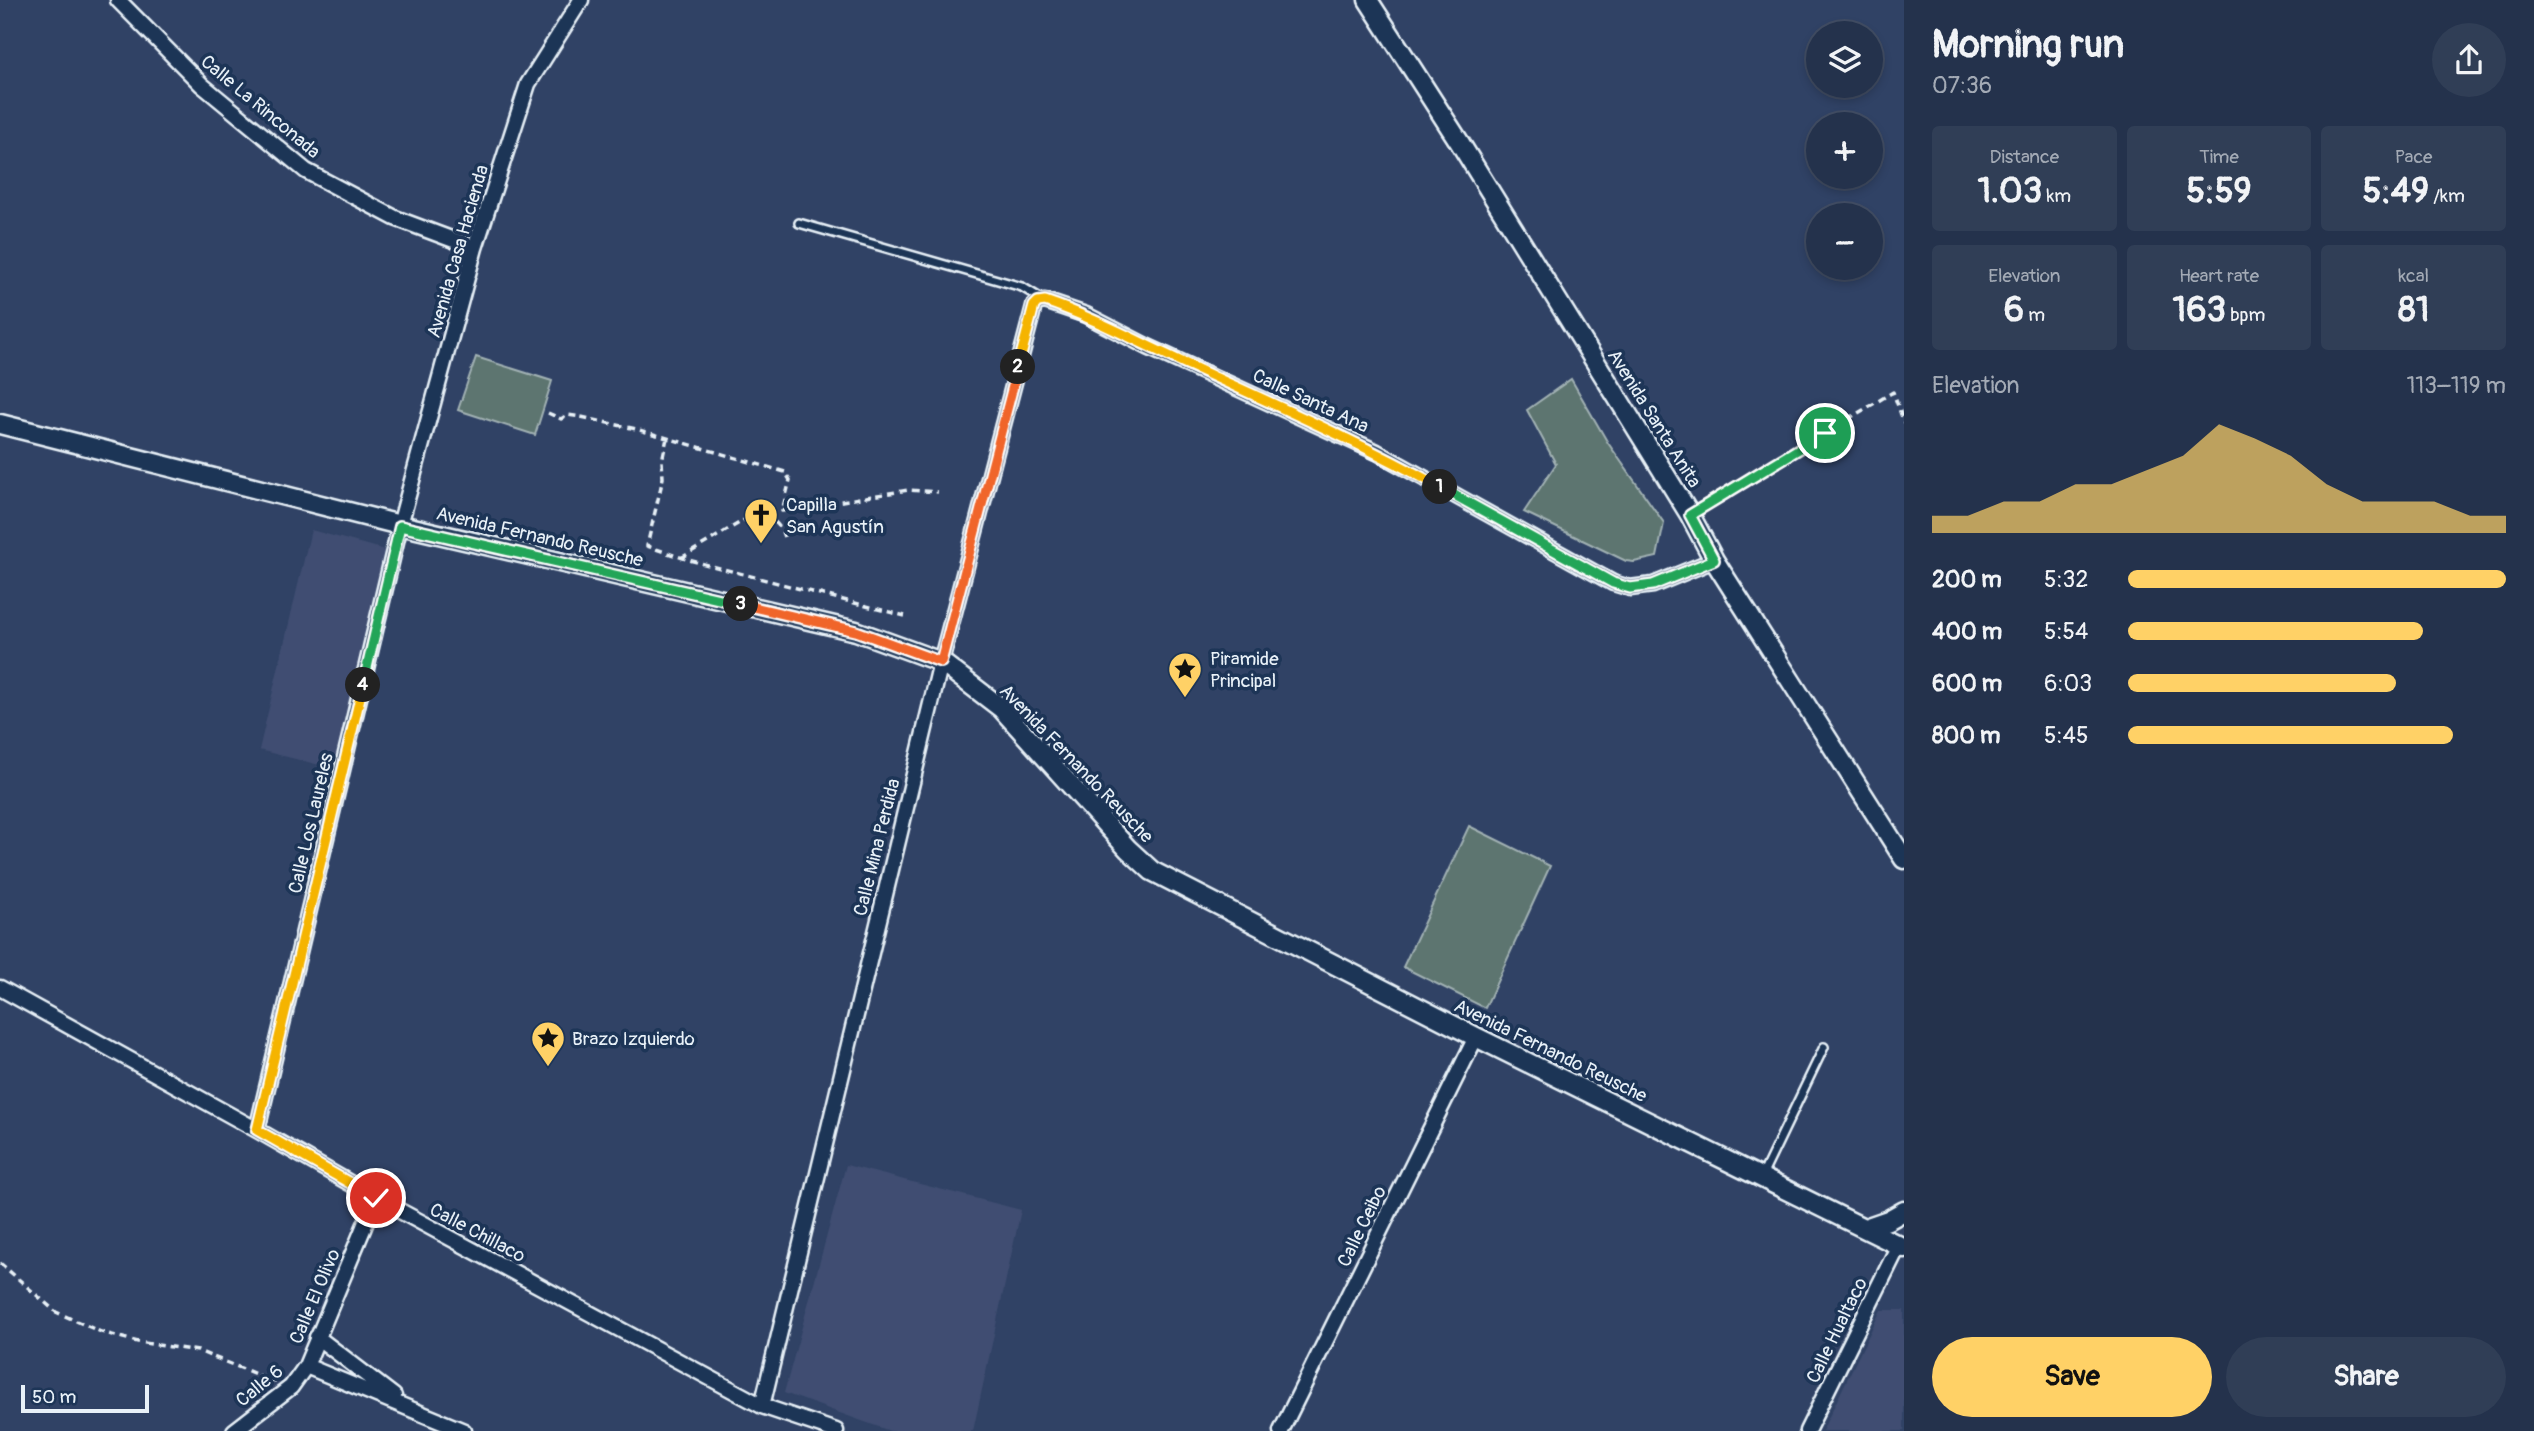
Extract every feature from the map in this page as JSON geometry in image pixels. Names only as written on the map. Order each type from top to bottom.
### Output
[{"type":"street","name":"Calle La Rinconada","points":[[118,0],[202,85],[306,172],[395,218],[475,248]]},
{"type":"street","name":"Avenida Casa Hacienda","points":[[400,526],[475,248],[528,84],[581,0]]},
{"type":"street","name":"Avenida Santa Anita","points":[[1368,0],[1690,515],[1714,560],[1904,859]]},
{"type":"street","name":"Calle Santa Ana","points":[[1042,301],[1086,315],[1148,347],[1377,452],[1613,583],[1630,588],[1653,585],[1714,560]]},
{"type":"street","name":"Calle Mina Perdida","points":[[762,1406],[941,662],[1034,306],[1042,301]]},
{"type":"street","name":"Avenida Fernando Reusche","points":[[0,425],[400,526],[856,631],[941,662],[1000,708],[1128,849],[1152,871],[1476,1037],[1902,1247]]},
{"type":"street","name":"Calle Los Laureles","points":[[257,1130],[400,526]]},
{"type":"street","name":"Calle Chillaco","points":[[0,988],[376,1198],[762,1406],[836,1431]]},
{"type":"street","name":"Calle Ceibo","points":[[1281,1431],[1476,1037]]},
{"type":"street","name":"Calle El Olivo","points":[[376,1198],[306,1366],[464,1431]]},
{"type":"street","points":[[1865,1228],[1904,1211]]},
{"type":"street","name":"Calle Hualtaco","points":[[1807,1431],[1902,1247]]},
{"type":"street","points":[[317,1337],[410,1407]]},
{"type":"street","name":"Calle 6","points":[[234,1431],[291,1387],[306,1366]]},
{"type":"lane","points":[[799,223],[1023,287],[1042,301]]},
{"type":"lane","points":[[1762,1177],[1824,1047]]},
{"type":"path","points":[[1690,515],[1893,392],[1904,424]]},
{"type":"path","points":[[548,413],[561,419],[567,415],[581,416],[785,472],[790,480],[782,511],[775,521]]},
{"type":"path","points":[[667,438],[662,461],[663,478],[647,546],[681,558],[905,616]]},
{"type":"path","points":[[782,511],[853,497],[908,490],[938,492]]},
{"type":"path","points":[[681,558],[754,514],[775,521],[782,529],[784,537]]},
{"type":"path","points":[[0,1264],[56,1312],[101,1332],[138,1342],[198,1351],[291,1387]]},
{"type":"shaded area","points":[[311,530],[385,550],[336,769],[259,750]]},
{"type":"shaded area","points":[[846,1165],[1021,1210],[973,1431],[890,1431],[784,1393]]},
{"type":"shaded area","points":[[1881,1310],[1904,1310],[1904,1431],[1822,1431]]},
{"type":"green space","points":[[476,357],[552,381],[535,435],[458,410]]},
{"type":"green space","points":[[1571,379],[1608,443],[1664,523],[1657,557],[1626,561],[1524,512],[1556,464],[1527,410]]},
{"type":"green space","points":[[1469,826],[1550,866],[1485,1008],[1403,967]]},
{"type":"place","name":"Capilla San Agustín","points":[[761,545]]},
{"type":"place","name":"Piramide Principal","points":[[1185,699]]},
{"type":"place","name":"Brazo Izquierdo","points":[[548,1068]]},
{"type":"route","points":[[376,1198],[257,1130],[400,526],[856,631],[941,662],[1034,306],[1045,301],[1086,315],[1148,347],[1377,452],[1613,583],[1630,588],[1653,585],[1714,560],[1690,515],[1825,433]]}]
